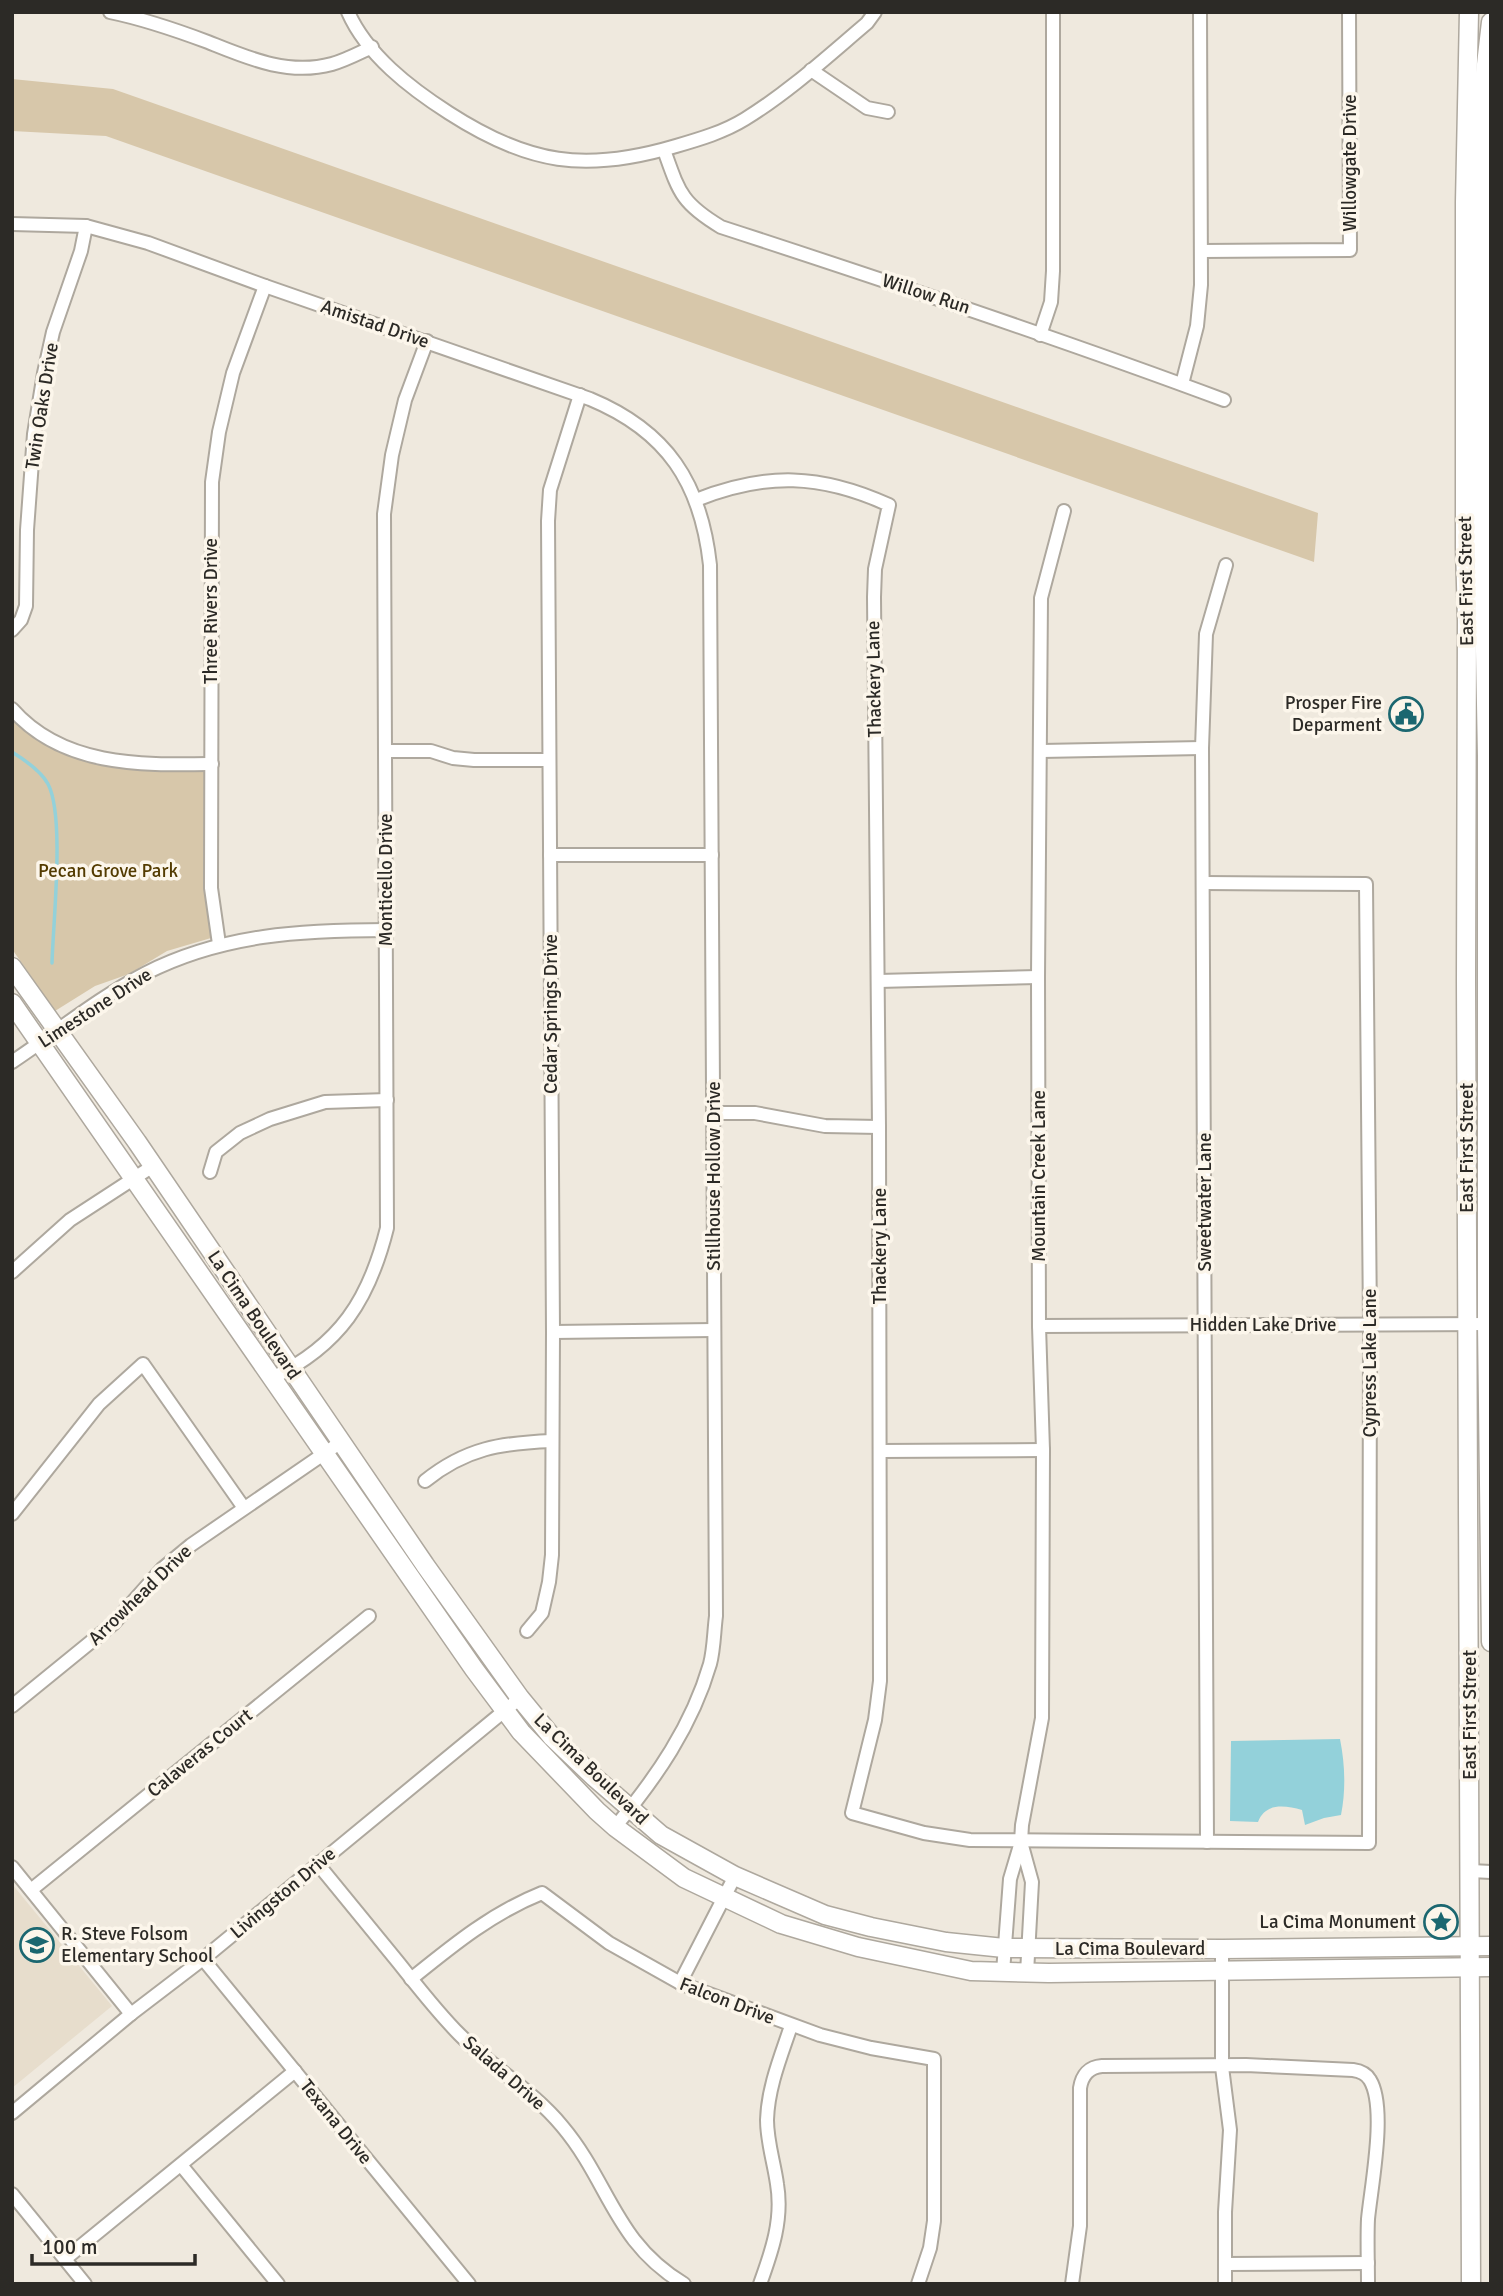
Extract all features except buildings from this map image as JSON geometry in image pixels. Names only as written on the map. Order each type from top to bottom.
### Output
[{"type":"main road","points":[[1469,13],[1483,12]]},
{"type":"main road","name":"East First Street","points":[[1469,13],[1487,380],[1467,683],[1465,958],[1471,2284]]},
{"type":"main road","name":"East First Street","points":[[1491,22],[1483,90],[1479,202],[1465,380],[1474,547],[1486,683],[1491,1642]]},
{"type":"main road","points":[[1467,683],[1486,683]]},
{"type":"main road","points":[[1467,756],[1487,756]]},
{"type":"main road","name":"La Cima Boulevard","points":[[12,967],[153,1166],[341,1443],[520,1698],[552,1737],[661,1835],[735,1876],[825,1915],[946,1942],[1004,1948],[1491,1946]]},
{"type":"main road","name":"La Cima Boulevard","points":[[12,1003],[505,1711],[530,1741],[615,1827],[684,1878],[781,1924],[858,1947],[971,1970],[1027,1973],[1491,1967]]},
{"type":"street","points":[[110,12],[149,17],[254,61],[283,67],[310,68],[332,64],[372,47]]},
{"type":"street","points":[[348,12],[379,57],[420,94],[464,123],[509,145],[538,156],[572,162],[601,162],[664,150],[710,136],[743,120],[811,70],[867,23],[875,12]]},
{"type":"street","points":[[1040,335],[1051,302],[1053,271],[1053,12]]},
{"type":"street","points":[[1182,384],[1197,327],[1202,251],[1200,12]]},
{"type":"street","name":"Willowgate Drive","points":[[1202,251],[1350,250],[1349,12]]},
{"type":"street","points":[[811,70],[867,108],[888,112]]},
{"type":"street","name":"Willow Run","points":[[664,150],[685,200],[699,214],[722,227],[972,308],[1224,400]]},
{"type":"street","name":"Amistad Drive","points":[[12,224],[86,226],[148,243],[615,409],[647,432],[670,456],[690,484],[696,500]]},
{"type":"street","name":"Twin Oaks Drive","points":[[12,629],[21,620],[26,606],[27,530],[34,434],[44,373],[53,332],[86,226]]},
{"type":"street","name":"Three Rivers Drive","points":[[219,944],[211,888],[212,482],[219,432],[233,373],[265,286]]},
{"type":"street","name":"Monticello Drive","points":[[272,1378],[291,1369],[340,1331],[369,1285],[387,1228],[384,514],[392,455],[405,400],[427,341]]},
{"type":"street","points":[[1465,380],[1487,380]]},
{"type":"street","name":"Cedar Springs Drive","points":[[527,1631],[542,1613],[550,1582],[553,1332],[547,552],[550,490],[580,395]]},
{"type":"street","name":"Thackery Lane","points":[[696,500],[744,484],[770,480],[837,485],[889,505],[875,569],[873,597],[879,1127],[880,1681],[875,1720],[852,1813],[924,1833],[970,1840],[1021,1842]]},
{"type":"street","name":"Stillhouse Hollow Drive","points":[[615,1827],[671,1753],[695,1708],[710,1662],[716,1616],[709,565],[706,533],[696,500]]},
{"type":"street","name":"Mountain Creek Lane","points":[[1003,1972],[1010,1879],[1021,1842],[1042,1717],[1043,1450],[1039,1326],[1038,977],[1041,598],[1064,511]]},
{"type":"street","name":"Sweetwater Lane","points":[[1208,1842],[1202,748],[1206,634],[1226,565]]},
{"type":"street","points":[[12,709],[45,737],[89,757],[141,765],[212,764]]},
{"type":"street","points":[[1041,751],[1202,748]]},
{"type":"street","points":[[385,751],[431,751],[453,758],[474,760],[548,760]]},
{"type":"street","points":[[550,855],[712,855]]},
{"type":"street","name":"Cypress Lake Lane","points":[[1204,883],[1366,884],[1370,1325],[1369,1843],[1208,1842]]},
{"type":"street","name":"Limestone Drive","points":[[12,1062],[57,1029],[146,974],[178,958],[219,944],[287,933],[387,930]]},
{"type":"street","points":[[1465,958],[1489,958]]},
{"type":"street","points":[[878,981],[1038,977]]},
{"type":"street","points":[[1466,981],[1489,980]]},
{"type":"street","points":[[210,1172],[216,1152],[240,1133],[270,1119],[325,1102],[387,1100]]},
{"type":"street","points":[[713,1113],[755,1113],[825,1126],[879,1127]]},
{"type":"street","points":[[12,1272],[70,1220],[153,1166]]},
{"type":"street","name":"Hidden Lake Drive","points":[[1039,1326],[1489,1324]]},
{"type":"street","points":[[553,1332],[714,1330]]},
{"type":"street","points":[[12,1514],[99,1405],[143,1364],[244,1508]]},
{"type":"street","points":[[425,1481],[465,1454],[514,1442],[552,1441]]},
{"type":"street","name":"Arrowhead Drive","points":[[12,1706],[114,1623],[162,1570],[191,1545],[341,1443]]},
{"type":"street","points":[[880,1451],[1043,1450]]},
{"type":"street","name":"Calaveras Court","points":[[31,1890],[369,1616]]},
{"type":"street","name":"Livingston Drive","points":[[12,2113],[520,1698]]},
{"type":"street","points":[[1021,1842],[1208,1842]]},
{"type":"street","name":"Mountain Creek Lane","points":[[1021,1842],[1032,1882],[1027,1973]]},
{"type":"street","name":"Salada Drive","points":[[317,1863],[460,2036],[555,2117],[589,2164],[613,2211],[632,2239],[652,2261],[684,2284]]},
{"type":"street","points":[[12,1867],[131,2014]]},
{"type":"street","points":[[1471,1871],[1491,1872]]},
{"type":"street","points":[[680,1983],[735,1876]]},
{"type":"street","name":"Falcon Drive","points":[[411,1979],[474,1929],[542,1893],[610,1943],[680,1983],[791,2026],[872,2048],[934,2059],[934,2221],[930,2248],[918,2284]]},
{"type":"street","points":[[1223,1949],[1222,2065],[1230,2142],[1225,2212],[1225,2284]]},
{"type":"street","name":"Texana Drive","points":[[203,1959],[470,2284]]},
{"type":"street","points":[[760,2284],[774,2245],[779,2216],[778,2187],[768,2135],[768,2107],[775,2074],[791,2026]]},
{"type":"street","points":[[1072,2284],[1080,2227],[1080,2088],[1085,2075],[1099,2066],[1222,2065],[1353,2070],[1363,2073],[1371,2081],[1376,2106],[1377,2142],[1368,2220],[1368,2284]]},
{"type":"street","points":[[65,2259],[295,2071]]},
{"type":"street","points":[[181,2165],[278,2284]]},
{"type":"street","points":[[12,2194],[85,2284]]},
{"type":"street","points":[[1224,2264],[1368,2263]]},
{"type":"shaded area","name":"R. Steve Folsom Elementary School","points":[[12,1884],[112,2006],[12,2088]]},
{"type":"green space","points":[[12,79],[113,89],[1318,513],[1314,562],[106,136],[12,131]]},
{"type":"green space","name":"Pecan Grove Park","points":[[12,718],[56,749],[79,758],[151,771],[204,772],[205,893],[211,938],[167,951],[129,974],[95,986],[55,1011],[12,949]]},
{"type":"water","points":[[1340,1739],[1344,1777],[1341,1815],[1305,1825],[1302,1810],[1276,1807],[1265,1811],[1258,1822],[1230,1821],[1231,1741]]},
{"type":"waterway","points":[[12,752],[41,775],[48,784],[53,799],[57,844],[52,963]]},
{"type":"place","name":"Prosper Fire Deparment","points":[[1406,714]]},
{"type":"place","name":"La Cima Monument","points":[[1441,1922]]},
{"type":"place","name":"R. Steve Folsom Elementary School","points":[[37,1945]]}]
